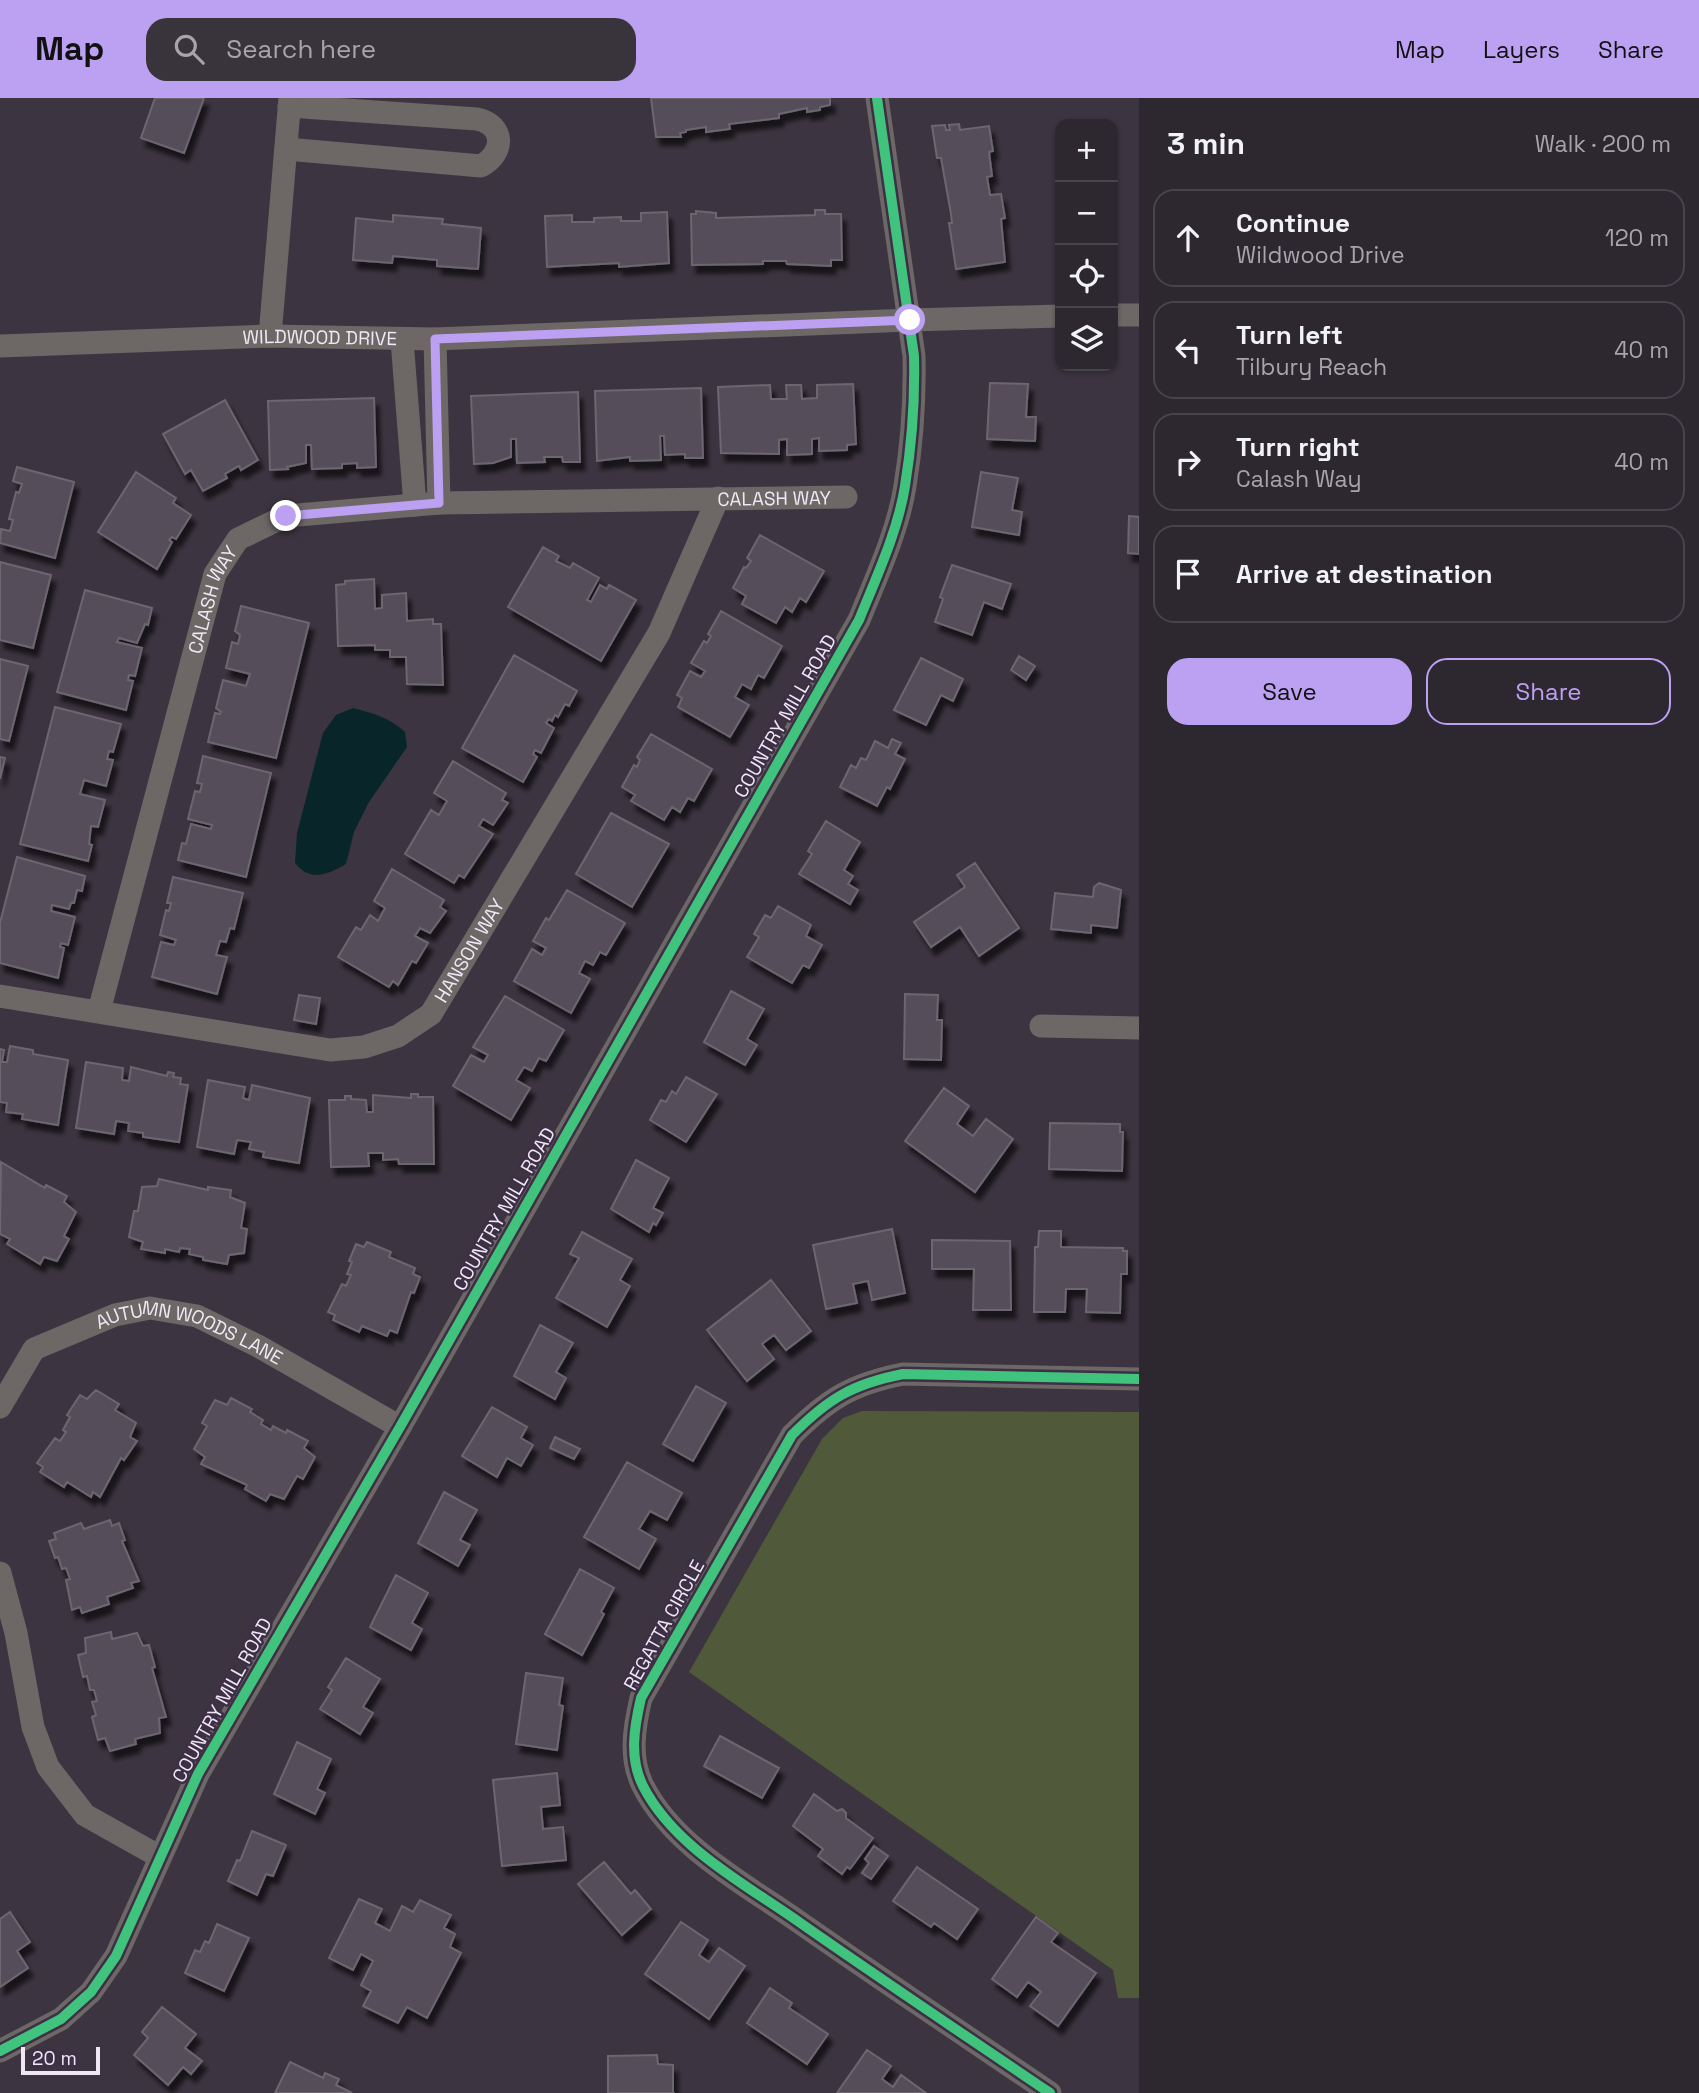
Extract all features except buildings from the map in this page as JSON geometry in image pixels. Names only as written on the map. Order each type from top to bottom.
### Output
[{"type":"street","name":"COUNTRY MILL ROAD","points":[[0,2051],[61,2019],[91,1992],[116,1956],[205,1762],[400,1427],[859,620],[886,553],[905,488],[915,398],[910,320],[877,98]]},
{"type":"street","points":[[270,337],[286,149],[290,102],[477,119],[485,121],[496,130],[499,141],[497,153],[481,166],[286,149]]},
{"type":"street","points":[[1118,315],[1139,315]]},
{"type":"street","name":"WILDWOOD DRIVE","points":[[0,346],[270,337],[402,340],[1055,316]]},
{"type":"street","points":[[435,339],[439,503]]},
{"type":"street","points":[[402,340],[415,505]]},
{"type":"street","name":"CALASH WAY","points":[[99,1011],[215,574],[239,539],[286,516],[439,503],[846,497]]},
{"type":"street","name":"HANSON WAY","points":[[0,996],[330,1050],[364,1047],[398,1036],[431,1014],[659,634],[719,498]]},
{"type":"street","points":[[1041,1026],[1139,1028]]},
{"type":"street","name":"AUTUMN WOODS LANE","points":[[0,1408],[34,1349],[115,1315],[150,1308],[197,1317],[234,1334],[400,1427]]},
{"type":"street","name":"REGATTA CIRCLE","points":[[1050,2093],[695,1849],[660,1812],[643,1786],[634,1757],[635,1726],[641,1698],[792,1435],[819,1408],[841,1394],[873,1380],[903,1374],[1139,1379]]},
{"type":"street","points":[[0,1573],[16,1633],[33,1727],[48,1767],[85,1815],[160,1857]]},
{"type":"green space","points":[[862,1411],[1139,1412],[1139,1998],[1118,1998],[1113,1970],[689,1672],[822,1439],[843,1418]]},
{"type":"shaded area","points":[[353,708],[381,717],[399,727],[405,732],[407,747],[369,802],[354,832],[346,864],[325,874],[313,875],[295,863],[297,833],[323,733],[336,715]]},
{"type":"cycle path","points":[[0,2051],[61,2019],[91,1992],[116,1956],[198,1774],[400,1427],[859,620],[886,554],[902,503],[914,388],[914,356],[877,98]]},
{"type":"cycle path","points":[[1050,2093],[712,1863],[692,1846],[656,1808],[643,1786],[634,1754],[635,1732],[641,1698],[792,1435],[829,1403],[855,1388],[903,1374],[1139,1379]]},
{"type":"route","points":[[286,516],[439,503],[435,339],[910,320]]}]
